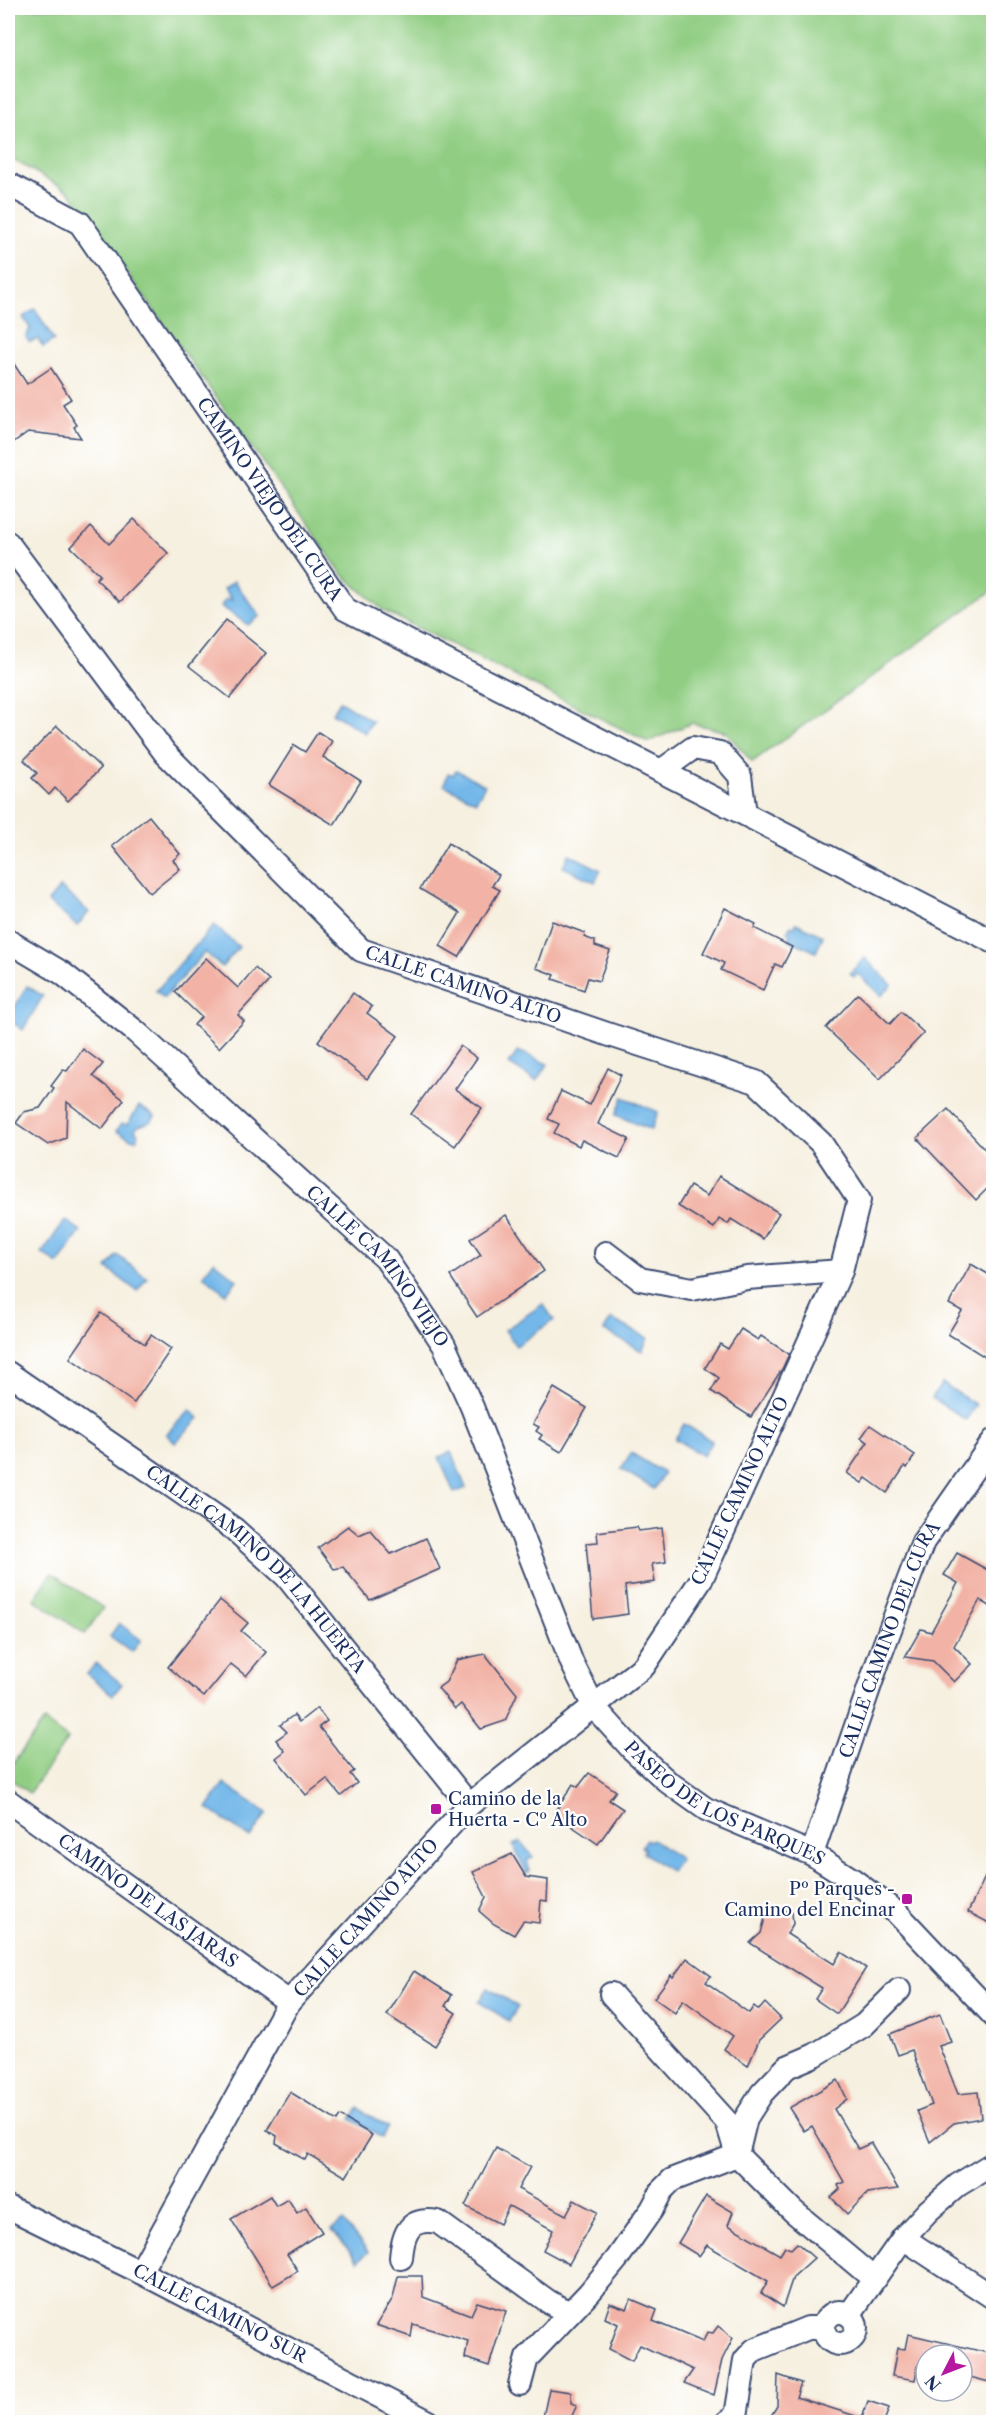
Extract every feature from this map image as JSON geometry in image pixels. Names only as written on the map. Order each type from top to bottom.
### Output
[{"type":"street","name":"CAMINO VIEJO DEL CURA","points":[[8,184],[80,223],[345,609],[993,942]]},
{"type":"street","name":"CALLE CAMINO ALTO","points":[[8,543],[165,753],[361,950],[756,1082],[820,1143],[859,1200],[841,1271],[701,1580],[644,1666],[469,1805],[289,2002],[140,2272]]},
{"type":"street","points":[[662,771],[693,748],[720,753],[740,776],[745,814]]},
{"type":"street","name":"CALLE CAMINO VIEJO","points":[[8,941],[62,973],[135,1031],[386,1259],[444,1346],[472,1407],[572,1663],[594,1707]]},
{"type":"street","points":[[606,1253],[640,1279],[692,1289],[747,1278],[841,1271]]},
{"type":"street","name":"CALLE CAMINO DE LA HUERTA","points":[[8,1373],[234,1529],[286,1576],[469,1805]]},
{"type":"street","name":"CALLE CAMINO DEL CURA","points":[[812,1854],[922,1542],[993,1440]]},
{"type":"street","name":"PASEO DE LOS PARQUES","points":[[594,1707],[633,1750],[668,1782],[706,1809],[812,1854],[897,1913],[993,2016]]},
{"type":"street","name":"CAMINO DE LAS JARAS","points":[[8,1802],[289,2002]]},
{"type":"street","points":[[737,2155],[746,2118],[762,2093],[787,2067],[815,2055],[864,2025],[900,1990]]},
{"type":"street","points":[[611,1994],[727,2122],[737,2155],[793,2211],[874,2279]]},
{"type":"street","points":[[520,2384],[527,2358],[589,2293],[617,2259],[652,2209],[662,2190],[672,2180],[737,2155]]},
{"type":"street","points":[[727,2422],[736,2416],[745,2360],[754,2350],[808,2328],[824,2328],[825,2335],[834,2343],[847,2343],[855,2335],[857,2328],[849,2315],[903,2238],[928,2211],[958,2185],[993,2163]]},
{"type":"street","name":"CALLE CAMINO SUR","points":[[8,2207],[140,2272],[429,2422]]},
{"type":"street","points":[[401,2258],[403,2237],[411,2227],[427,2220],[438,2222],[549,2302],[569,2313]]},
{"type":"street","points":[[903,2238],[993,2298]]},
{"type":"green space","points":[[8,8],[993,8],[993,590],[752,762],[726,732],[692,723],[648,742],[384,611],[342,574],[69,191],[8,157]]},
{"type":"green space","points":[[52,1573],[103,1608],[85,1634],[34,1599]]},
{"type":"green space","points":[[44,1721],[68,1739],[29,1793],[8,1777],[8,1770]]},
{"type":"water","points":[[35,309],[54,340],[43,347],[38,339],[30,342],[26,338],[30,328],[23,317]]},
{"type":"water","points":[[234,581],[260,616],[248,625],[221,606],[226,599],[232,600],[224,589]]},
{"type":"water","points":[[340,701],[372,721],[365,733],[332,713]]},
{"type":"water","points":[[456,770],[485,785],[476,801],[444,785],[448,773],[453,775]]},
{"type":"water","points":[[569,854],[601,870],[595,882],[563,867]]},
{"type":"water","points":[[60,887],[89,912],[77,926],[48,902]]},
{"type":"water","points":[[796,923],[823,936],[816,952],[788,939],[790,934],[787,932],[790,926],[794,928]]},
{"type":"water","points":[[214,925],[239,947],[222,967],[205,952],[164,998],[156,991]]},
{"type":"water","points":[[865,958],[892,985],[881,996],[858,974],[854,977],[850,973]]},
{"type":"water","points":[[27,986],[43,996],[23,1030],[8,1019]]},
{"type":"water","points":[[518,1051],[548,1064],[536,1081],[509,1064]]},
{"type":"water","points":[[623,1097],[658,1112],[651,1130],[616,1115]]},
{"type":"water","points":[[139,1106],[155,1116],[152,1121],[137,1127],[135,1131],[139,1134],[137,1139],[131,1139],[116,1131],[121,1124],[128,1124]]},
{"type":"water","points":[[65,1220],[81,1231],[58,1264],[42,1253]]},
{"type":"water","points":[[117,1255],[147,1278],[137,1291],[107,1268]]},
{"type":"water","points":[[214,1261],[237,1280],[226,1294],[203,1275]]},
{"type":"water","points":[[543,1304],[554,1320],[516,1346],[505,1330]]},
{"type":"water","points":[[611,1319],[648,1338],[642,1351],[604,1331]]},
{"type":"water","points":[[942,1383],[976,1405],[966,1420],[932,1398]]},
{"type":"water","points":[[190,1410],[199,1418],[175,1443],[166,1434]]},
{"type":"water","points":[[684,1424],[712,1441],[703,1456],[675,1439]]},
{"type":"water","points":[[451,1452],[466,1488],[454,1493],[439,1457]]},
{"type":"water","points":[[631,1453],[664,1473],[654,1489],[621,1469]]},
{"type":"water","points":[[119,1623],[141,1640],[132,1652],[110,1636]]},
{"type":"water","points":[[96,1663],[122,1684],[113,1695],[87,1674]]},
{"type":"water","points":[[224,1783],[267,1813],[250,1838],[207,1808]]},
{"type":"water","points":[[652,1839],[680,1859],[671,1872],[643,1852],[645,1849],[641,1847],[646,1840],[650,1842]]},
{"type":"water","points":[[521,1842],[533,1857],[527,1861],[530,1871],[526,1873],[513,1845]]},
{"type":"water","points":[[488,1988],[518,2007],[509,2021],[479,2002]]},
{"type":"water","points":[[358,2108],[388,2127],[382,2138],[351,2119]]},
{"type":"water","points":[[343,2221],[368,2252],[358,2261],[332,2230]]},
{"type":"building","points":[[8,355],[27,384],[51,368],[71,399],[63,404],[77,425],[74,427],[81,438],[28,432],[8,446]]},
{"type":"building","points":[[134,519],[168,553],[120,602],[96,579],[100,575],[71,547],[91,526],[109,544]]},
{"type":"building","points":[[226,620],[266,653],[230,698],[189,666]]},
{"type":"building","points":[[57,726],[101,768],[68,801],[55,788],[49,795],[32,778],[37,773],[24,760]]},
{"type":"building","points":[[318,732],[332,741],[323,757],[361,781],[334,825],[269,785],[294,745],[305,752]]},
{"type":"building","points":[[149,816],[180,854],[173,860],[180,869],[150,893],[112,846]]},
{"type":"building","points":[[448,843],[499,875],[492,886],[500,890],[459,957],[440,946],[460,913],[420,889]]},
{"type":"building","points":[[725,908],[756,924],[754,928],[792,947],[782,967],[775,964],[763,990],[721,970],[724,963],[703,953]]},
{"type":"building","points":[[552,921],[585,933],[584,937],[595,941],[595,946],[610,951],[599,981],[588,978],[584,990],[553,979],[555,975],[536,968]]},
{"type":"building","points":[[206,958],[238,988],[255,968],[269,981],[238,1015],[244,1021],[219,1048],[194,1025],[201,1017],[175,992]]},
{"type":"building","points":[[353,993],[372,1007],[367,1013],[398,1036],[367,1079],[318,1041]]},
{"type":"building","points":[[858,994],[890,1024],[901,1012],[924,1033],[880,1079],[826,1028]]},
{"type":"building","points":[[460,1046],[477,1058],[455,1089],[482,1108],[455,1146],[411,1114]]},
{"type":"building","points":[[83,1049],[103,1064],[93,1076],[124,1100],[102,1129],[67,1102],[66,1138],[48,1145],[16,1123],[24,1112],[40,1108],[54,1088],[51,1086],[63,1070],[67,1071]]},
{"type":"building","points":[[608,1068],[621,1075],[598,1124],[629,1139],[619,1158],[582,1140],[579,1146],[554,1133],[559,1124],[548,1119],[561,1091],[590,1105]]},
{"type":"building","points":[[948,1109],[993,1158],[993,1183],[976,1200],[917,1138]]},
{"type":"building","points":[[719,1176],[779,1213],[763,1239],[731,1219],[728,1224],[719,1219],[714,1228],[678,1206],[690,1186],[707,1196]]},
{"type":"building","points":[[506,1215],[544,1271],[477,1317],[450,1276],[481,1255],[470,1239]]},
{"type":"building","points":[[971,1264],[993,1277],[993,1362],[948,1334],[962,1311],[949,1304]]},
{"type":"building","points":[[101,1313],[145,1344],[151,1335],[171,1349],[134,1403],[70,1358]]},
{"type":"building","points":[[741,1329],[758,1340],[761,1336],[789,1354],[751,1417],[711,1391],[719,1378],[705,1368],[720,1344],[728,1349]]},
{"type":"building","points":[[554,1388],[587,1408],[561,1452],[539,1439],[542,1435],[536,1431],[539,1427],[533,1424]]},
{"type":"building","points":[[870,1425],[915,1455],[887,1493],[866,1478],[862,1483],[847,1473],[868,1442],[861,1438]]},
{"type":"building","points":[[348,1526],[359,1535],[370,1530],[391,1554],[426,1538],[440,1569],[370,1600],[343,1567],[334,1569],[318,1548]]},
{"type":"building","points":[[637,1527],[639,1531],[662,1528],[666,1562],[652,1564],[655,1582],[625,1586],[628,1614],[593,1619],[586,1543],[598,1542],[597,1532]]},
{"type":"building","points":[[957,1553],[993,1573],[993,1608],[980,1600],[954,1646],[972,1664],[954,1682],[933,1661],[905,1657],[921,1629],[931,1632],[958,1583],[944,1575]]},
{"type":"building","points":[[220,1600],[248,1623],[241,1631],[266,1652],[246,1676],[231,1664],[204,1697],[168,1667]]},
{"type":"building","points":[[485,1654],[517,1694],[505,1721],[481,1729],[461,1704],[455,1709],[438,1688],[446,1682],[457,1660]]},
{"type":"building","points":[[317,1708],[327,1721],[319,1727],[354,1771],[350,1774],[357,1783],[341,1796],[327,1779],[306,1795],[276,1758],[285,1751],[276,1740],[287,1732],[280,1725],[294,1715],[299,1722]]},
{"type":"building","points":[[589,1773],[616,1791],[609,1800],[623,1809],[598,1844],[554,1814],[573,1784],[578,1787]]},
{"type":"building","points":[[512,1854],[526,1877],[548,1880],[547,1901],[541,1900],[539,1923],[523,1921],[514,1935],[494,1924],[479,1911],[486,1897],[473,1872]]},
{"type":"building","points":[[993,1861],[993,1925],[968,1912]]},
{"type":"building","points":[[768,1907],[792,1912],[793,1924],[787,1934],[834,1964],[841,1952],[866,1968],[837,2014],[815,1999],[822,1988],[750,1943],[761,1933]]},
{"type":"building","points":[[687,1958],[711,1976],[706,1982],[749,2013],[754,2006],[759,2010],[765,2003],[781,2019],[759,2040],[748,2066],[724,2049],[733,2036],[683,2000],[675,2013],[654,1998]]},
{"type":"building","points":[[414,1971],[452,1995],[445,2006],[456,2013],[435,2046],[387,2015]]},
{"type":"building","points":[[940,2014],[951,2042],[939,2046],[958,2094],[978,2092],[981,2118],[954,2123],[930,2142],[917,2111],[932,2105],[912,2050],[898,2055],[890,2034]]},
{"type":"building","points":[[838,2080],[847,2099],[834,2109],[858,2149],[871,2143],[898,2189],[868,2193],[847,2214],[831,2197],[840,2189],[838,2185],[844,2182],[812,2126],[804,2131],[789,2108]]},
{"type":"building","points":[[290,2092],[337,2121],[340,2116],[372,2135],[346,2177],[308,2154],[305,2160],[276,2143],[277,2136],[267,2130]]},
{"type":"building","points":[[496,2148],[530,2167],[518,2189],[566,2215],[574,2200],[597,2212],[569,2264],[543,2250],[553,2230],[509,2206],[500,2224],[465,2206]]},
{"type":"building","points":[[270,2196],[276,2206],[288,2199],[297,2213],[306,2207],[322,2232],[287,2254],[298,2271],[273,2286],[231,2219]]},
{"type":"building","points":[[706,2196],[733,2212],[728,2225],[780,2255],[785,2247],[791,2249],[797,2243],[814,2258],[793,2277],[783,2307],[761,2293],[768,2281],[707,2245],[699,2256],[678,2243]]},
{"type":"building","points":[[398,2276],[422,2276],[423,2297],[471,2315],[477,2302],[506,2311],[489,2366],[465,2358],[468,2341],[413,2324],[411,2337],[376,2325],[393,2298]]},
{"type":"building","points":[[631,2299],[657,2310],[653,2321],[703,2342],[707,2332],[713,2333],[718,2326],[733,2338],[722,2360],[714,2395],[684,2383],[693,2370],[640,2345],[632,2361],[609,2349],[618,2324],[605,2318],[610,2303],[627,2309]]},
{"type":"building","points":[[908,2334],[946,2343],[914,2343],[914,2380],[892,2376],[897,2348],[905,2349]]},
{"type":"building","points":[[974,2350],[993,2354],[993,2383],[974,2378]]},
{"type":"building","points":[[778,2375],[801,2383],[796,2397],[862,2418],[868,2401],[889,2408],[884,2422],[767,2422],[777,2406]]},
{"type":"building","points":[[549,2389],[571,2392],[571,2403],[577,2405],[569,2422],[542,2422]]},
{"type":"place","name":"Camino de la Huerta - Cº Alto","points":[[436,1809]]},
{"type":"place","name":"Pº Parques - Camino del Encinar","points":[[907,1899]]}]
